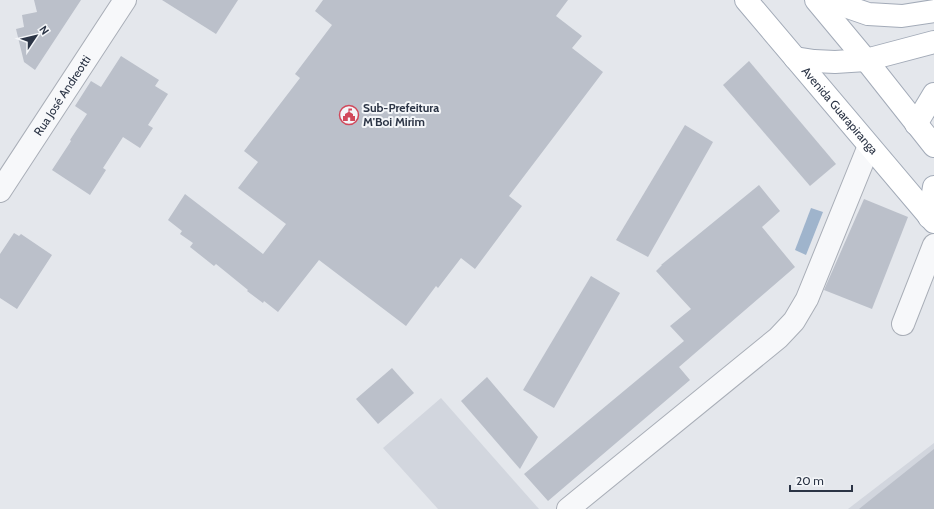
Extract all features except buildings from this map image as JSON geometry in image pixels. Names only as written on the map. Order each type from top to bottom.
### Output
[{"type":"main road","name":"Avenida Guarapiranga","points":[[746,0],[932,219]]},
{"type":"main road","points":[[816,0],[934,146]]},
{"type":"main road","points":[[832,0],[868,14],[902,16],[934,11]]},
{"type":"main road","points":[[795,58],[834,62],[866,60],[934,42]]},
{"type":"main road","points":[[916,124],[934,94]]},
{"type":"main road","points":[[932,219],[934,187]]},
{"type":"street","name":"Rua José Andreotti","points":[[0,191],[125,0]]},
{"type":"street","points":[[568,509],[778,338],[794,321],[807,299],[869,146]]},
{"type":"street","points":[[903,324],[934,245]]},
{"type":"shaded area","points":[[441,398],[539,509],[438,509],[383,448]]},
{"type":"shaded area","points":[[934,443],[934,509],[848,509]]},
{"type":"water","points":[[811,208],[823,212],[806,255],[795,250]]},
{"type":"place","name":"Sub-Prefeitura M'Boi Mirim","points":[[349,115]]}]
